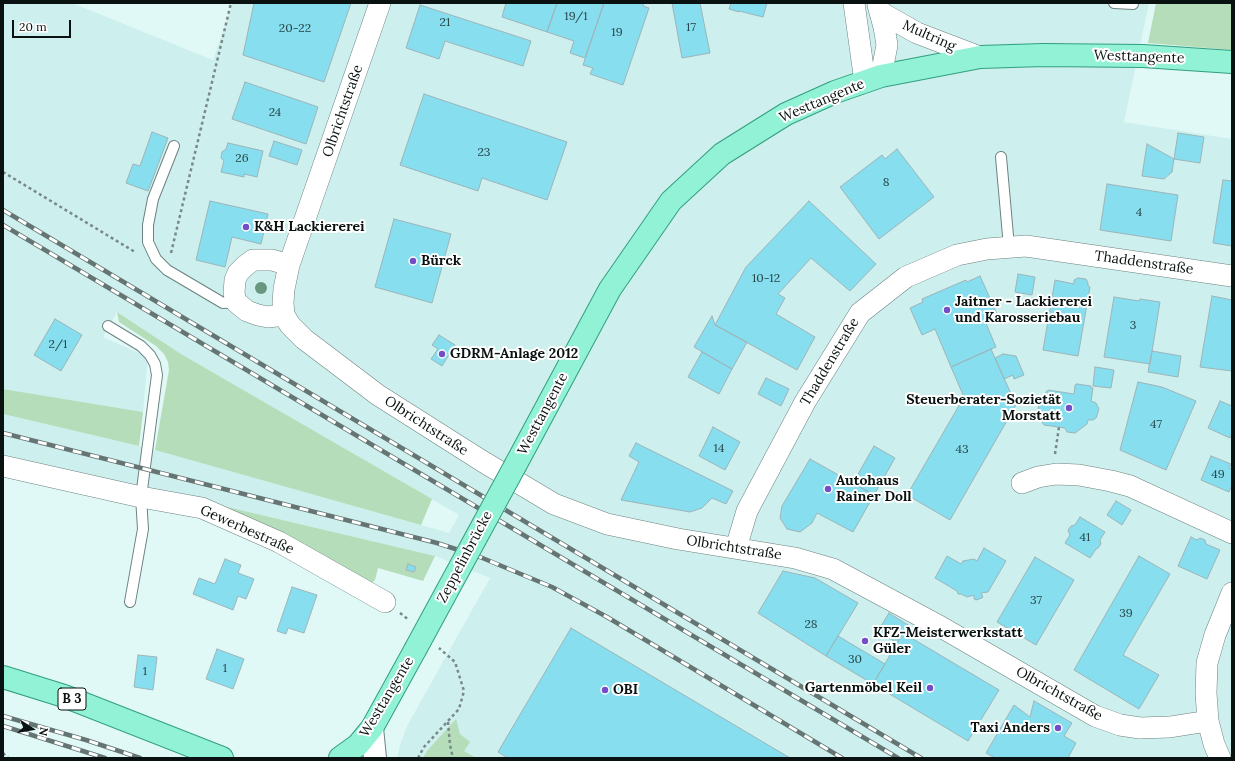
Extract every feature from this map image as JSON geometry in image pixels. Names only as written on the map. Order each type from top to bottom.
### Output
[{"type":"main road","name":"Westtangente","points":[[516,464],[610,289],[671,201],[722,154],[786,114],[835,92],[873,79],[980,57],[1043,55],[1144,56],[1232,62]]},
{"type":"main road","name":"Zeppelinbrücke","points":[[415,650],[516,464]]},
{"type":"main road","name":"Westtangente","points":[[340,758],[358,745],[372,728],[415,650]]},
{"type":"main road","name":"B 3","points":[[3,677],[64,696],[222,758]]},
{"type":"main road","points":[[372,728],[375,758]]},
{"type":"street","name":"Olbrichtstraße","points":[[380,3],[289,265],[284,289],[284,315],[290,325],[304,339],[378,395],[482,462],[554,504],[607,524],[678,539],[795,558],[833,569],[941,627],[1095,716],[1120,725],[1140,728],[1170,727],[1208,721]]},
{"type":"street","points":[[854,3],[873,79]]},
{"type":"street","name":"Multring","points":[[873,79],[887,45],[879,8]]},
{"type":"street","name":"Multring","points":[[879,8],[917,33],[980,57]]},
{"type":"street","name":"Thaddenstraße","points":[[736,548],[747,511],[805,402],[860,313],[906,277],[957,255],[987,249],[1026,246],[1232,276]]},
{"type":"street","points":[[284,315],[268,317],[247,311],[236,302],[234,292],[238,273],[254,260],[272,260],[289,265]]},
{"type":"street","name":"Gewerbestraße","points":[[3,466],[141,497],[202,508],[279,542],[385,602]]},
{"type":"street","points":[[1022,483],[1038,477],[1056,474],[1079,475],[1111,481],[1130,486],[1232,533]]},
{"type":"street","points":[[1220,758],[1214,744],[1208,721],[1206,693],[1207,663],[1215,635],[1232,593]]},
{"type":"lane","points":[[1114,3],[1133,3]]},
{"type":"lane","points":[[174,146],[153,199],[148,225],[148,242],[156,259],[167,270],[223,303],[236,302]]},
{"type":"lane","points":[[1001,157],[1008,247]]},
{"type":"lane","points":[[108,326],[141,346],[150,355],[155,364],[157,376],[141,497],[143,529],[130,602]]},
{"type":"path","points":[[167,270],[231,3]]},
{"type":"path","points":[[3,172],[137,253]]},
{"type":"path","points":[[1055,454],[1060,427]]},
{"type":"path","points":[[418,758],[424,747],[459,709]]},
{"type":"path","points":[[448,721],[450,745],[453,758]]},
{"type":"path","points":[[3,753],[8,758]]},
{"type":"shaded area","points":[[3,3],[72,3],[213,60],[233,3],[1149,3],[1124,122],[1232,139],[1232,758],[397,758],[407,726],[490,578],[435,556],[3,455],[3,414],[155,450],[449,533],[459,515],[181,354],[117,312],[103,337],[148,357],[143,412],[3,389]]},
{"type":"green space","points":[[1156,3],[1232,3],[1232,50],[1148,43]]},
{"type":"green space","points":[[117,312],[181,354],[432,499],[421,525],[155,450],[169,370],[168,362],[164,354],[156,346],[119,322]]},
{"type":"green space","points":[[3,389],[143,412],[139,446],[3,414]]},
{"type":"green space","points":[[202,501],[435,556],[423,581],[378,568],[375,580],[372,583]]},
{"type":"green space","points":[[456,719],[460,734],[470,742],[464,751],[476,758],[423,758],[427,751]]},
{"type":"building","points":[[254,3],[351,3],[324,82],[243,55]]},
{"type":"building","points":[[506,3],[557,3],[547,32],[502,17]]},
{"type":"building","points":[[557,3],[604,3],[585,58],[570,53],[574,41],[547,32]]},
{"type":"building","points":[[604,3],[644,3],[643,6],[649,8],[623,85],[590,74],[593,68],[583,65]]},
{"type":"building","points":[[672,3],[700,3],[710,53],[682,58]]},
{"type":"building","points":[[731,3],[767,3],[763,17],[729,9]]},
{"type":"building","points":[[420,5],[531,41],[523,66],[445,41],[439,59],[406,48]]},
{"type":"building","points":[[245,82],[318,107],[306,144],[232,119]]},
{"type":"building","points":[[424,94],[567,142],[547,200],[482,178],[478,191],[400,165]]},
{"type":"building","points":[[152,132],[168,138],[148,191],[126,183],[133,164],[140,166]]},
{"type":"building","points":[[1178,133],[1204,137],[1200,163],[1174,159]]},
{"type":"building","points":[[274,141],[302,150],[297,165],[269,156]]},
{"type":"building","points":[[228,143],[263,151],[257,177],[244,174],[244,177],[221,172],[224,161],[221,158],[222,152],[226,149]]},
{"type":"building","points":[[1147,144],[1174,159],[1172,172],[1164,179],[1142,176]]},
{"type":"building","points":[[897,149],[934,197],[879,239],[840,187],[882,155],[885,159]]},
{"type":"building","points":[[1223,180],[1232,181],[1232,246],[1213,243]]},
{"type":"building","points":[[1107,184],[1178,195],[1171,241],[1100,230]]},
{"type":"building","points":[[210,201],[268,214],[261,244],[232,237],[225,267],[196,260]]},
{"type":"building","points":[[809,201],[876,264],[850,291],[811,258],[778,294],[785,298],[776,314],[815,337],[797,370],[715,325],[746,267]]},
{"type":"building","name":"Bürck","points":[[394,219],[451,234],[432,303],[375,287]]},
{"type":"building","points":[[1018,274],[1035,277],[1032,295],[1015,292]]},
{"type":"building","points":[[980,276],[998,316],[985,321],[996,347],[951,367],[935,329],[922,335],[910,308],[923,302],[922,299],[966,280],[967,282]]},
{"type":"building","points":[[1078,278],[1086,279],[1088,286],[1090,287],[1078,356],[1043,350],[1055,280],[1074,284],[1074,280]]},
{"type":"building","points":[[1212,296],[1232,300],[1232,371],[1200,367]]},
{"type":"building","points":[[1114,297],[1139,301],[1140,299],[1160,302],[1150,364],[1104,357]]},
{"type":"building","points":[[712,316],[715,325],[747,342],[732,369],[694,347]]},
{"type":"building","points":[[55,319],[82,335],[61,371],[34,355]]},
{"type":"building","name":"GDRM-Anlage 2012","points":[[439,335],[455,345],[442,366],[431,359],[438,349],[432,345]]},
{"type":"building","points":[[991,349],[1016,405],[950,520],[907,495],[964,397],[951,367]]},
{"type":"building","points":[[1152,351],[1181,356],[1178,377],[1148,372]]},
{"type":"building","points":[[702,352],[732,369],[719,394],[688,377]]},
{"type":"building","points":[[1003,354],[1016,356],[1024,375],[1014,379],[1013,375],[1004,379],[995,358]]},
{"type":"building","points":[[1095,367],[1114,370],[1111,388],[1093,386]]},
{"type":"building","points":[[766,378],[789,389],[781,406],[758,394]]},
{"type":"building","points":[[1138,382],[1162,387],[1196,401],[1166,470],[1120,450]]},
{"type":"building","name":"Steuerberater-Sozietät Morstatt","points":[[1075,385],[1091,386],[1091,388],[1093,388],[1091,401],[1096,403],[1099,409],[1096,418],[1093,420],[1088,420],[1087,424],[1075,433],[1067,432],[1065,428],[1044,425],[1042,422],[1043,412],[1038,410],[1039,403],[1044,402],[1046,392],[1048,390],[1074,394]]},
{"type":"building","points":[[1220,401],[1232,406],[1232,433],[1230,438],[1208,428]]},
{"type":"building","points":[[713,427],[740,442],[725,470],[699,456]]},
{"type":"building","points":[[636,443],[733,491],[726,504],[712,498],[702,508],[690,512],[621,500],[639,462],[629,456]]},
{"type":"building","points":[[874,446],[895,458],[874,495],[853,483]]},
{"type":"building","points":[[1211,456],[1231,464],[1229,468],[1232,469],[1232,485],[1229,492],[1201,480]]},
{"type":"building","name":"Autohaus Rainer Doll","points":[[810,459],[874,495],[853,532],[817,513],[812,523],[800,532],[787,529],[780,518],[782,506]]},
{"type":"building","points":[[1116,501],[1131,510],[1122,525],[1107,515]]},
{"type":"building","points":[[1080,517],[1105,532],[1100,540],[1101,544],[1090,558],[1065,543],[1070,535],[1068,530],[1071,526],[1075,525]]},
{"type":"building","points":[[1191,537],[1197,540],[1200,538],[1205,540],[1206,544],[1220,550],[1207,579],[1178,566]]},
{"type":"building","points":[[984,548],[1006,561],[988,592],[981,593],[982,598],[976,600],[974,599],[974,595],[967,597],[958,594],[957,591],[935,578],[947,556],[961,564],[963,561],[974,559],[977,561]]},
{"type":"building","points":[[1139,556],[1170,574],[1123,655],[1159,675],[1139,709],[1074,670]]},
{"type":"building","points":[[1035,557],[1074,580],[1036,645],[997,622]]},
{"type":"building","points":[[225,559],[241,565],[238,573],[254,579],[246,599],[238,596],[233,610],[193,594],[199,578],[215,584]]},
{"type":"building","points":[[408,564],[416,567],[414,572],[406,570]]},
{"type":"building","points":[[783,571],[815,578],[858,603],[826,656],[758,613]]},
{"type":"building","points":[[292,587],[317,595],[304,633],[288,628],[286,634],[277,631]]},
{"type":"building","points":[[889,613],[908,625],[897,643],[878,631]]},
{"type":"building","name":"OBI","points":[[571,628],[790,758],[508,758],[498,752]]},
{"type":"building","points":[[903,633],[999,690],[968,741],[873,684]]},
{"type":"building","points":[[838,636],[885,664],[873,684],[826,656]]},
{"type":"building","points":[[217,649],[244,659],[233,689],[206,679]]},
{"type":"building","points":[[138,655],[157,657],[153,690],[134,687]]},
{"type":"building","points":[[1034,701],[1072,723],[1064,736],[1076,743],[1068,758],[995,758],[986,753],[1014,705],[1030,717]]},
{"type":"railway","points":[[3,210],[921,758]]},
{"type":"railway","points":[[3,225],[898,758]]},
{"type":"railway","points":[[3,433],[437,543],[480,557],[552,587],[607,617],[842,758]]},
{"type":"railway","points":[[3,716],[86,740],[140,758]]},
{"type":"railway","points":[[3,726],[105,758]]},
{"type":"place","name":"K&H Lackiererei","points":[[246,227]]},
{"type":"place","name":"Bürck","points":[[413,261]]},
{"type":"place","name":"Jaitner - Lackiererei und Karosseriebau","points":[[947,310]]},
{"type":"place","name":"GDRM-Anlage 2012","points":[[442,354]]},
{"type":"place","name":"Steuerberater-Sozietät Morstatt","points":[[1069,408]]},
{"type":"place","name":"Autohaus Rainer Doll","points":[[828,489]]},
{"type":"place","name":"KFZ-Meisterwerkstatt Güler","points":[[865,641]]},
{"type":"place","name":"Gartenmöbel Keil","points":[[930,688]]},
{"type":"place","name":"OBI","points":[[605,690]]},
{"type":"place","name":"Taxi Anders","points":[[1058,728]]}]
